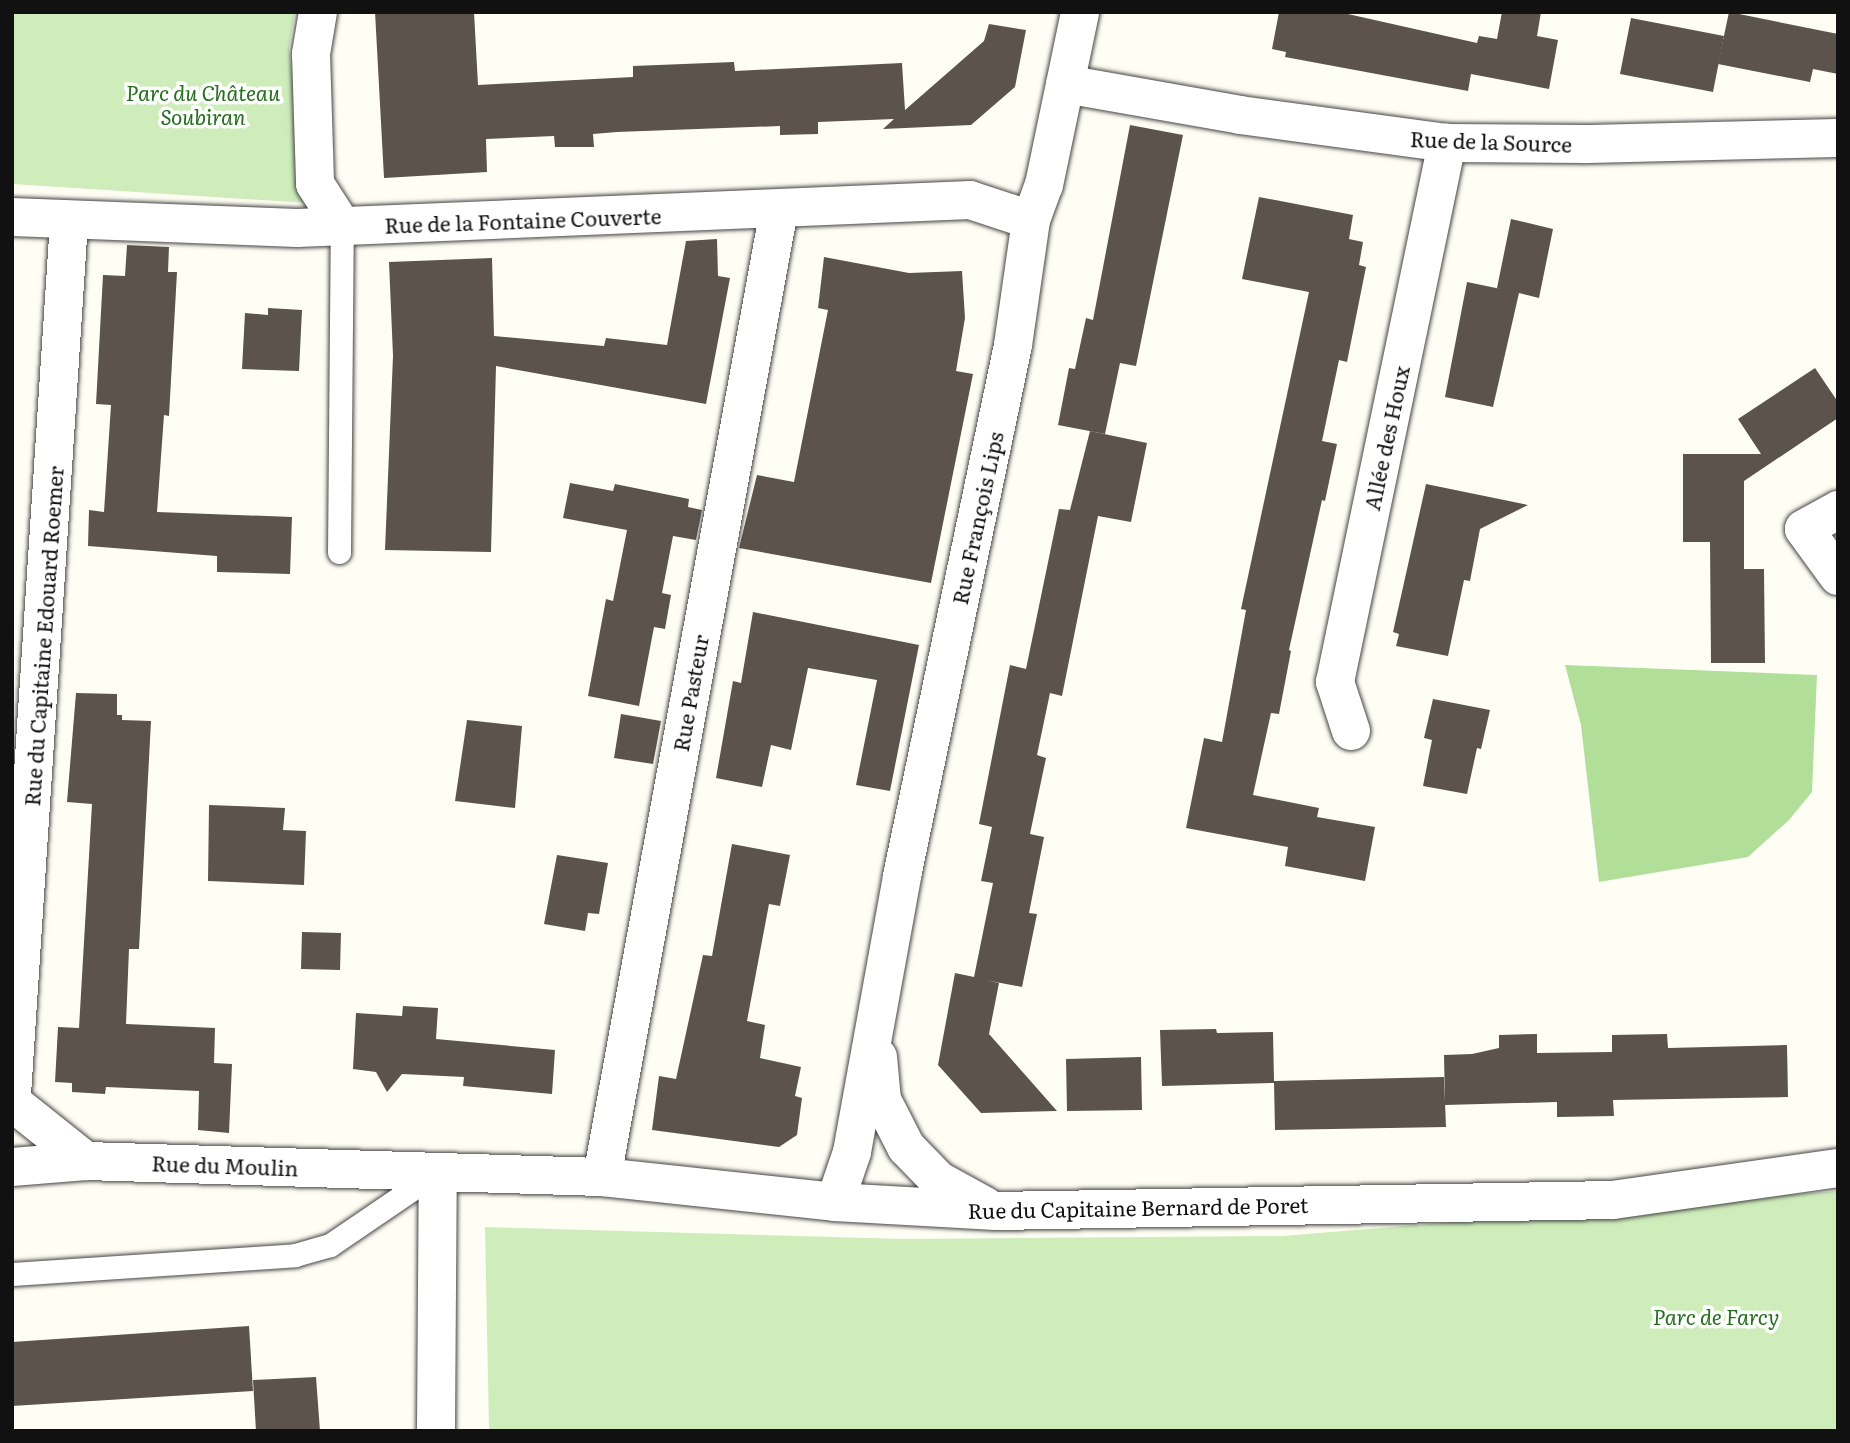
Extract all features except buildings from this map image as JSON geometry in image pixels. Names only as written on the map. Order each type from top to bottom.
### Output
[{"type":"street","points":[[318,12],[311,54],[314,184],[342,226]]},
{"type":"street","name":"Rue François Lips","points":[[835,1202],[847,1172],[902,876],[1013,345],[1031,220],[1044,185],[1080,12]]},
{"type":"street","name":"Rue de la Source","points":[[1065,84],[1240,115],[1447,144],[1587,145],[1838,138]]},
{"type":"street","name":"Allée des Houx","points":[[1351,731],[1335,682],[1447,144]]},
{"type":"street","name":"Rue de la Fontaine Couverte","points":[[12,218],[297,228],[970,200],[1031,220]]},
{"type":"street","name":"Rue Pasteur","points":[[602,1177],[779,210]]},
{"type":"street","name":"Rue du Capitaine Edouard Roemer","points":[[12,1094],[69,221]]},
{"type":"street","points":[[1838,510],[1804,529],[1838,576]]},
{"type":"street","name":"Rue François Lips","points":[[876,1025],[882,1100],[906,1147],[937,1180],[996,1212]]},
{"type":"street","points":[[12,1102],[86,1161]]},
{"type":"street","name":"Rue du Moulin","points":[[12,1167],[86,1161],[438,1172]]},
{"type":"street","name":"Rue du Capitaine Bernard de Poret","points":[[438,1172],[602,1177],[835,1202],[996,1212],[1613,1200],[1838,1168]]},
{"type":"street","points":[[436,1431],[438,1172]]},
{"type":"lane","points":[[339,552],[342,226]]},
{"type":"lane","points":[[12,1275],[295,1255],[330,1245],[438,1172]]},
{"type":"green space","name":"Parc du Château Soubiran","points":[[12,12],[295,12],[289,48],[308,203],[12,184]]},
{"type":"green space","points":[[1565,665],[1817,675],[1812,792],[1789,820],[1748,857],[1599,882],[1581,725]]},
{"type":"green space","name":"Parc de Farcy","points":[[1838,1191],[1838,1431],[489,1431],[485,1227],[904,1239],[1282,1236]]}]
